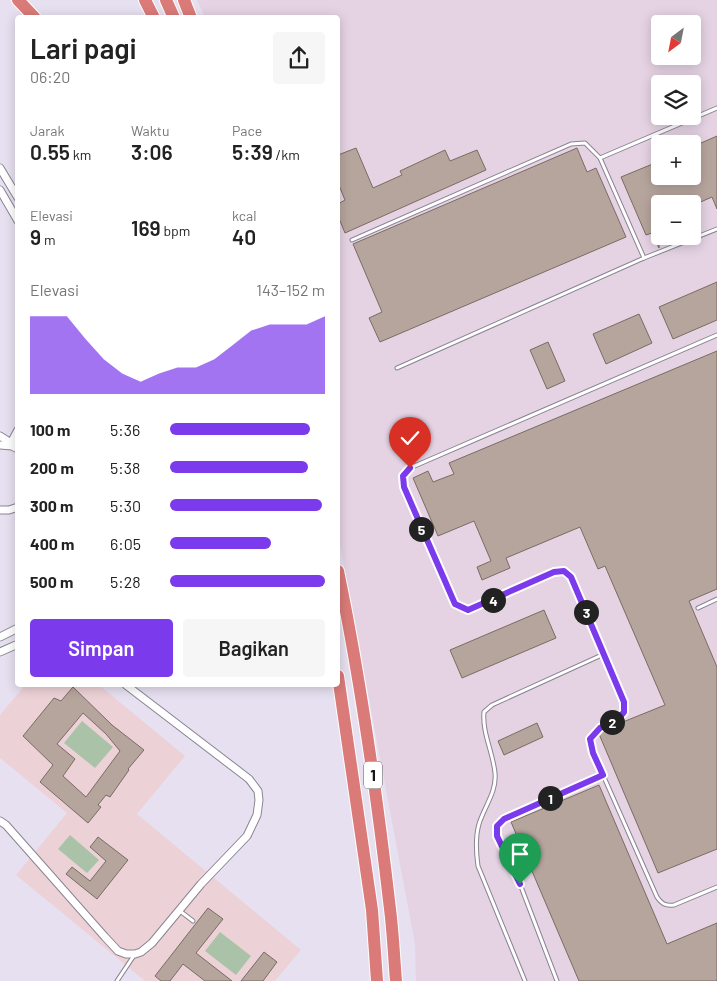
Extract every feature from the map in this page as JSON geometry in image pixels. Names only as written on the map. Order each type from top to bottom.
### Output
[{"type":"highway","points":[[18,0],[32,15]]},
{"type":"highway","points":[[146,0],[153,15]]},
{"type":"highway","points":[[166,0],[173,15]]},
{"type":"highway","points":[[184,0],[191,15]]},
{"type":"highway","name":"1","points":[[340,581],[371,764],[391,911],[396,981]]},
{"type":"highway","name":"1","points":[[340,687],[372,910],[377,981]]},
{"type":"street","points":[[0,168],[15,193]]},
{"type":"street","points":[[0,190],[15,216]]},
{"type":"street","points":[[0,436],[13,446]]},
{"type":"street","points":[[0,446],[13,446]]},
{"type":"street","points":[[0,510],[15,508]]},
{"type":"street","points":[[0,637],[15,630]]},
{"type":"street","points":[[0,652],[15,645]]},
{"type":"street","points":[[0,821],[6,825],[118,951],[126,954],[135,954],[141,952],[152,943],[201,884],[247,836],[257,815],[259,800],[258,791],[250,779],[129,687]]},
{"type":"lane","points":[[600,158],[717,108]]},
{"type":"lane","points":[[352,240],[571,144],[585,143],[600,158],[644,258]]},
{"type":"lane","points":[[397,368],[644,258],[717,229]]},
{"type":"lane","points":[[717,336],[410,468],[403,476],[404,487],[455,604],[468,610],[554,572],[564,571],[571,577],[624,702],[624,712],[619,718],[600,728],[590,739],[593,753],[657,897],[667,906],[674,905],[717,887]]},
{"type":"lane","points":[[698,608],[717,599]]},
{"type":"lane","points":[[525,981],[478,866],[475,846],[479,823],[493,791],[496,774],[483,722],[484,712],[492,706],[604,654]]},
{"type":"lane","points":[[557,981],[520,884],[497,836],[497,826],[504,819],[603,775]]},
{"type":"lane","points":[[180,910],[193,922]]},
{"type":"lane","points":[[117,981],[135,954]]},
{"type":"shaded area","points":[[197,0],[717,0],[717,981],[416,981],[415,944],[340,545],[340,15],[204,15]]},
{"type":"shaded area","points":[[23,687],[101,687],[185,756],[137,814],[301,950],[275,981],[145,981],[16,875],[67,813],[0,758],[0,715]]},
{"type":"green space","points":[[82,721],[113,747],[95,768],[64,743]]},
{"type":"green space","points":[[70,835],[99,860],[87,873],[58,849]]},
{"type":"green space","points":[[220,932],[251,956],[236,975],[205,951]]},
{"type":"building","points":[[717,136],[717,209],[712,197],[701,202],[701,195],[651,195],[651,233],[646,235],[621,177],[651,165],[651,185],[701,185],[701,143]]},
{"type":"building","points":[[356,148],[373,188],[402,175],[400,171],[445,150],[450,161],[477,150],[486,170],[345,233],[340,221],[340,203],[345,200],[340,188],[340,154]]},
{"type":"building","points":[[577,148],[587,172],[596,168],[626,237],[380,342],[369,318],[382,312],[353,244]]},
{"type":"building","points":[[717,282],[717,320],[673,339],[659,307]]},
{"type":"building","points":[[639,314],[652,343],[606,364],[593,334]]},
{"type":"building","points":[[548,342],[565,381],[547,389],[530,350]]},
{"type":"building","points":[[717,351],[717,589],[689,601],[717,667],[717,849],[658,873],[599,734],[608,728],[665,705],[605,566],[598,569],[580,527],[506,558],[510,568],[482,580],[477,567],[491,561],[474,521],[438,536],[413,478],[428,471],[433,482],[454,474],[449,463]]},
{"type":"building","points":[[544,610],[556,638],[462,678],[450,650]]},
{"type":"building","points":[[73,687],[112,725],[144,750],[128,769],[110,797],[106,795],[98,805],[101,807],[88,823],[40,782],[53,765],[23,736],[54,698],[61,701]],"holes":[[[83,713],[106,734],[120,751],[86,797],[63,776],[75,759],[57,744]]]},
{"type":"building","points":[[537,723],[543,737],[504,755],[498,741]]},
{"type":"building","points":[[599,785],[667,944],[717,923],[717,981],[579,981],[511,822]]},
{"type":"building","points":[[98,837],[128,860],[97,899],[66,874],[72,867],[90,881],[106,861],[90,847]]},
{"type":"building","points":[[208,908],[223,919],[196,953],[232,981],[205,981],[183,964],[170,981],[161,981],[155,976]]},
{"type":"building","points":[[264,952],[277,962],[263,981],[241,981]]},
{"type":"route","points":[[410,468],[403,476],[404,487],[448,592],[455,604],[468,610],[554,572],[564,571],[571,577],[624,702],[624,712],[619,718],[600,728],[590,739],[593,753],[603,775],[504,819],[497,826],[497,836],[520,884]]}]
